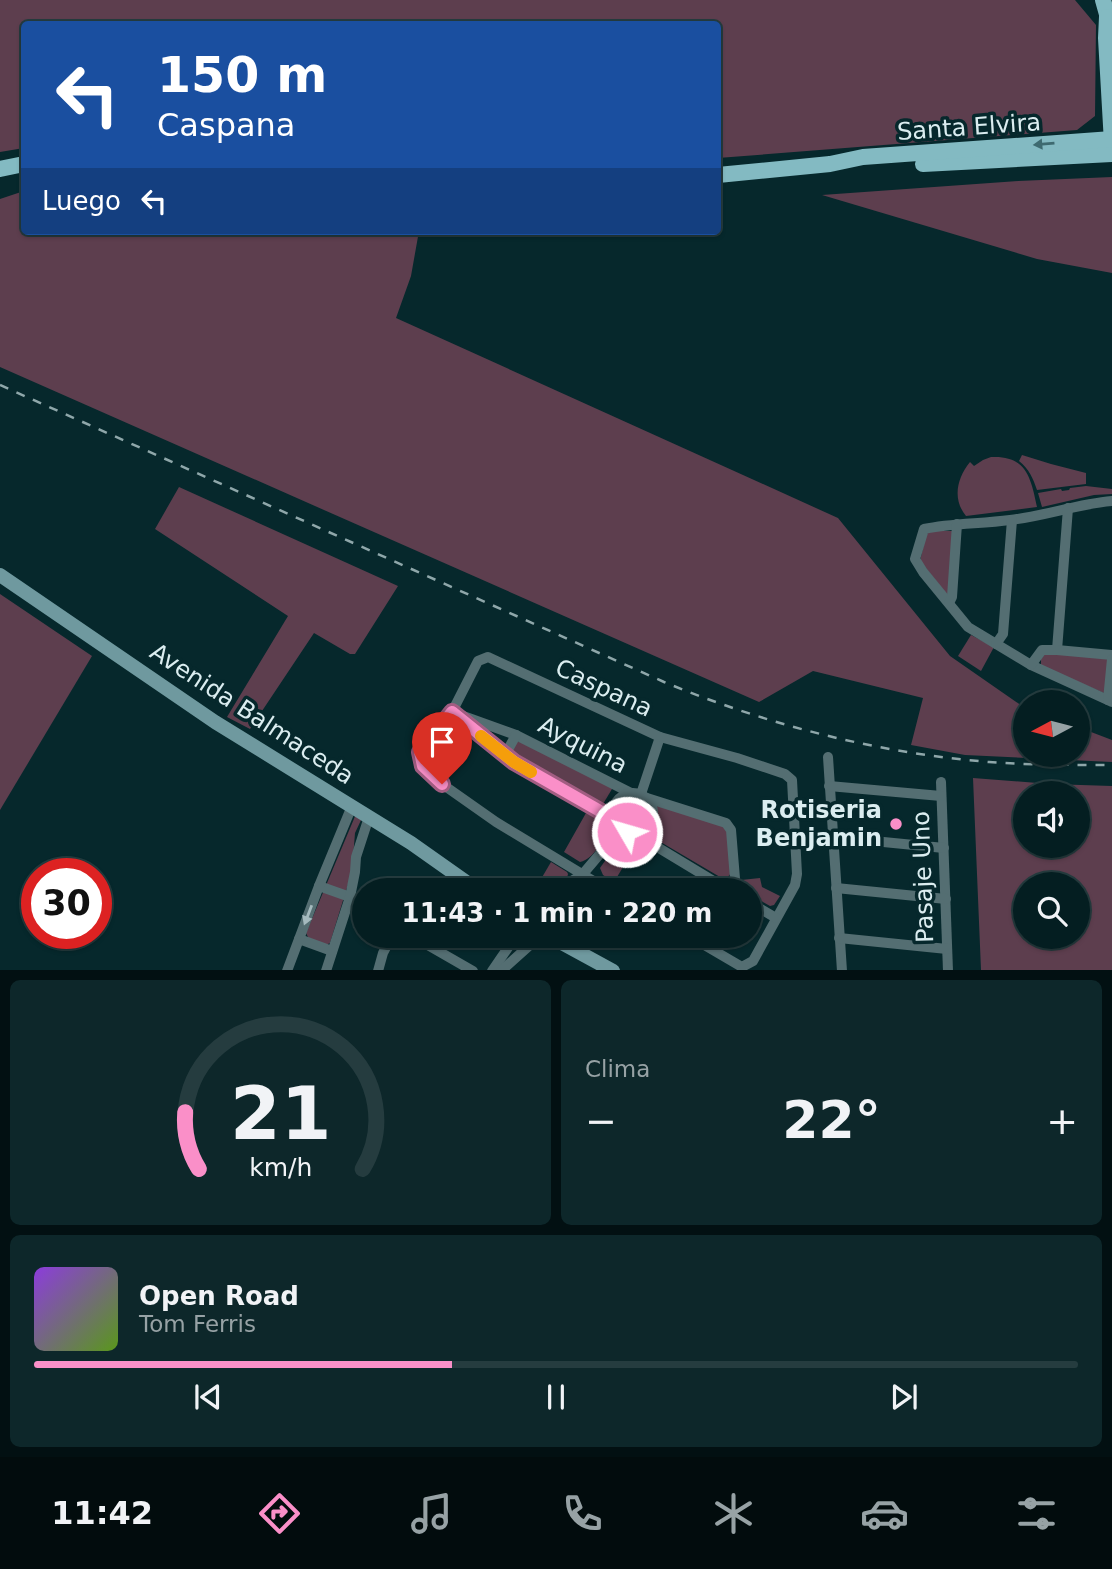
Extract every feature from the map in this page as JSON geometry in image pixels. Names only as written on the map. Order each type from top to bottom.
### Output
[{"type":"main road","points":[[1103,0],[1110,24],[1106,38],[1112,140]]},
{"type":"main road","points":[[1082,141],[1102,127],[1109,103]]},
{"type":"main road","name":"Santa Elvira","points":[[721,175],[830,164],[863,157],[1112,140]]},
{"type":"main road","name":"Santa Elvira","points":[[830,164],[863,167],[1112,154]]},
{"type":"main road","points":[[0,169],[21,165]]},
{"type":"main road","name":"Avenida Balmaceda","points":[[0,575],[215,722],[411,843],[461,878]]},
{"type":"main road","points":[[568,948],[598,967]]},
{"type":"street","points":[[1031,665],[1042,650],[1112,657],[1110,701],[1031,665],[968,627],[915,559],[924,529],[1012,520],[1090,503],[1112,501]]},
{"type":"street","points":[[1057,650],[1068,509]]},
{"type":"street","points":[[996,644],[1003,635],[1012,520]]},
{"type":"street","points":[[949,603],[952,597],[957,524]]},
{"type":"street","name":"Caspana","points":[[587,878],[496,821],[442,784],[423,766],[420,752],[452,712],[478,661],[488,657],[660,737],[737,758],[785,774],[792,780],[797,874],[795,885],[762,944]]},
{"type":"street","name":"Ayquina","points":[[452,712],[516,735],[640,795],[726,823],[731,830],[735,878]]},
{"type":"street","name":"Ayquina","points":[[452,712],[514,762],[614,819]]},
{"type":"street","name":"Ayquina","points":[[505,755],[516,735]]},
{"type":"street","points":[[640,795],[660,737]]},
{"type":"street","points":[[828,757],[842,970]]},
{"type":"street","name":"Pasaje Uno","points":[[941,782],[948,970]]},
{"type":"street","points":[[830,786],[941,796]]},
{"type":"street","points":[[634,833],[647,828],[653,817],[651,803],[640,795],[622,796],[614,807],[614,819],[621,829],[634,833],[708,878]]},
{"type":"street","points":[[287,970],[352,806]]},
{"type":"street","points":[[326,970],[350,897],[356,857],[369,817]]},
{"type":"street","points":[[580,878],[621,829]]},
{"type":"street","points":[[833,836],[944,848]]},
{"type":"street","points":[[577,878],[582,875]]},
{"type":"street","points":[[319,886],[350,897]]},
{"type":"street","points":[[836,888],[946,899]]},
{"type":"street","points":[[762,910],[776,918]]},
{"type":"street","points":[[839,938],[947,948]]},
{"type":"street","points":[[299,939],[332,951]]},
{"type":"street","points":[[378,970],[386,948]]},
{"type":"street","points":[[433,948],[471,970]]},
{"type":"street","points":[[493,970],[508,948]]},
{"type":"street","points":[[502,970],[527,948]]},
{"type":"street","name":"Caspana","points":[[710,948],[742,967],[753,961],[760,948]]},
{"type":"shaded area","points":[[0,0],[1075,0],[1096,25],[1095,116],[1077,130],[721,158],[721,21],[21,21],[21,148],[0,152]]},
{"type":"shaded area","points":[[1112,177],[1112,273],[1037,259],[822,195],[1018,181]]},
{"type":"shaded area","points":[[21,192],[21,235],[418,235],[411,276],[396,318],[838,518],[950,656],[1013,700],[1013,757],[965,755],[911,745],[923,698],[813,671],[759,702],[0,367],[0,199]]},
{"type":"shaded area","points":[[1022,455],[1086,473],[1086,484],[1037,490],[1030,474],[1019,461]]},
{"type":"shaded area","points":[[991,457],[1003,457],[1020,465],[1029,478],[1037,507],[966,516],[959,503],[959,482],[970,462],[974,466]]},
{"type":"shaded area","points":[[1086,486],[1112,489],[1112,494],[1094,495],[1042,507],[1038,493]]},
{"type":"shaded area","points":[[179,487],[398,586],[355,654],[350,654],[314,633],[250,729],[227,717],[288,616],[155,529]]},
{"type":"shaded area","points":[[930,531],[954,531],[949,597],[920,561],[926,535]]},
{"type":"shaded area","points":[[0,594],[92,656],[0,810]]},
{"type":"shaded area","points":[[971,635],[994,647],[981,671],[958,656]]},
{"type":"shaded area","points":[[1050,652],[1109,658],[1106,694],[1041,666],[1041,659]]},
{"type":"shaded area","points":[[1090,732],[1112,740],[1112,762],[1090,761]]},
{"type":"shaded area","points":[[516,742],[523,742],[612,789],[603,804],[598,803],[535,768],[514,753],[512,748]]},
{"type":"shaded area","points":[[973,778],[1013,781],[1013,858],[1090,858],[1090,785],[1112,786],[1112,970],[981,970]]},
{"type":"shaded area","points":[[633,797],[644,801],[648,812],[644,823],[633,827],[622,823],[618,812],[622,801]]},
{"type":"shaded area","points":[[658,804],[727,824],[731,873],[727,878],[720,877],[647,834]]},
{"type":"shaded area","points":[[586,813],[610,826],[590,857],[580,862],[564,852]]},
{"type":"shaded area","points":[[356,814],[362,818],[355,833],[352,871],[330,943],[326,945],[309,939],[306,933]]},
{"type":"shaded area","points":[[621,838],[637,844],[616,878],[608,878],[600,868]]},
{"type":"shaded area","points":[[551,862],[568,874],[567,878],[542,878]]},
{"type":"shaded area","points":[[762,887],[780,896],[774,905],[762,901]]},
{"type":"railway","points":[[0,385],[664,682],[743,711],[824,735],[906,752],[1004,763],[1112,765]]},
{"type":"slow traffic","points":[[481,736],[531,772]]},
{"type":"place","name":"Rotiseria Benjamin","points":[[896,824]]},
{"type":"route","points":[[442,784],[423,766],[420,752],[452,712],[514,762],[614,819],[621,829],[627,832]]}]
